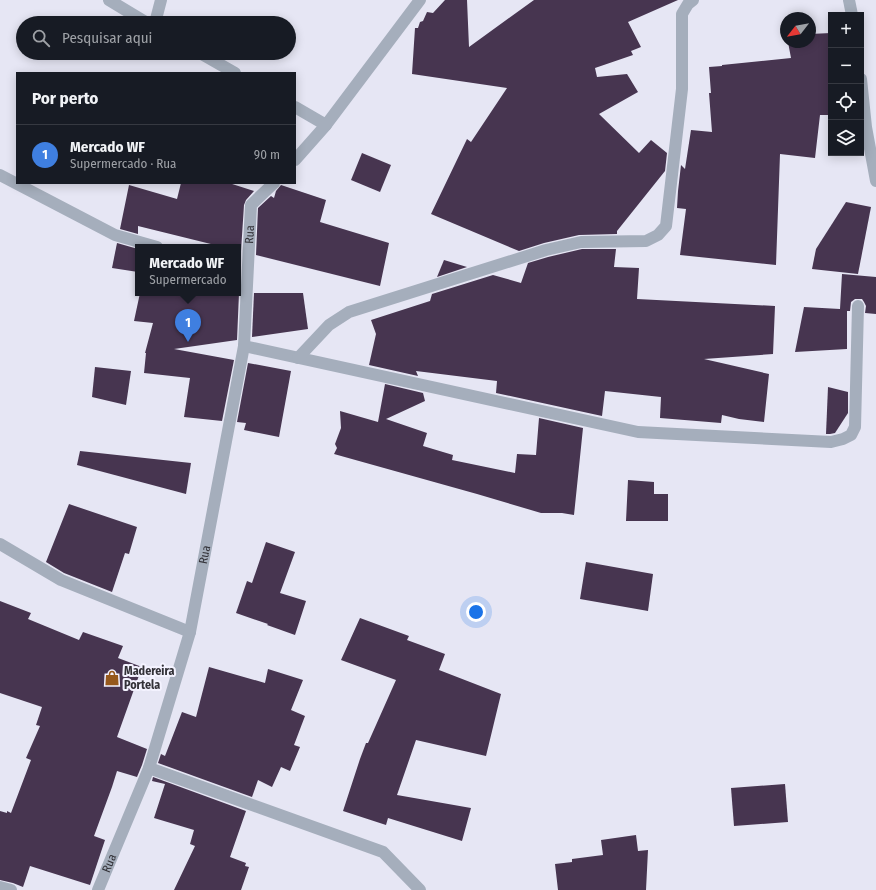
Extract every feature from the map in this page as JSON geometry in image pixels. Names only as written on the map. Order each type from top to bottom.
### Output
[{"type":"street","points":[[109,0],[135,16]]},
{"type":"street","points":[[157,16],[161,0]]},
{"type":"street","points":[[296,159],[326,125],[420,0]]},
{"type":"street","points":[[298,358],[329,325],[349,312],[546,250],[581,242],[646,241],[658,235],[666,226],[682,89],[682,14],[688,4],[693,0]]},
{"type":"street","points":[[850,0],[852,12]]},
{"type":"street","points":[[212,60],[233,72]]},
{"type":"street","points":[[862,84],[866,127],[876,181]]},
{"type":"street","points":[[296,108],[326,125]]},
{"type":"street","points":[[0,175],[16,183]]},
{"type":"street","points":[[17,184],[114,235],[146,244]]},
{"type":"street","name":"Rua","points":[[98,890],[149,768],[190,632],[244,346],[243,272],[252,205],[273,184]]},
{"type":"street","points":[[244,346],[638,432],[831,442],[851,435],[855,427],[858,306]]},
{"type":"street","points":[[0,544],[61,580],[190,632]]},
{"type":"street","points":[[149,768],[383,852],[420,890]]},
{"type":"street","points":[[0,887],[11,890]]},
{"type":"building","points":[[445,0],[467,0],[469,47],[534,0],[678,0],[628,22],[641,47],[631,51],[633,55],[595,68],[597,77],[627,74],[638,92],[599,114],[639,153],[651,140],[667,153],[665,171],[617,231],[617,234],[579,235],[544,243],[519,251],[431,214],[467,139],[471,142],[507,88],[412,74],[415,28],[418,28],[427,12],[433,13]]},
{"type":"building","points":[[828,33],[828,115],[820,115],[815,158],[780,154],[776,265],[680,255],[686,209],[677,208],[681,165],[685,169],[691,130],[712,132],[709,67],[791,58],[789,48],[816,48],[816,34]]},
{"type":"building","points":[[362,153],[391,165],[380,192],[351,180]]},
{"type":"building","points":[[181,184],[232,184],[254,191],[246,200],[244,205],[241,251],[241,244],[211,244],[138,226],[138,234],[120,229],[129,185],[177,199]]},
{"type":"building","points":[[281,185],[326,200],[320,222],[389,243],[380,286],[256,255],[258,208],[271,196],[274,198],[276,191]]},
{"type":"building","points":[[846,202],[871,207],[858,274],[812,269],[816,249]]},
{"type":"building","points":[[117,243],[135,248],[135,272],[112,268]]},
{"type":"building","points":[[582,249],[616,249],[614,267],[639,268],[637,299],[775,306],[773,354],[704,359],[769,374],[764,422],[722,415],[721,423],[660,418],[661,397],[605,391],[602,416],[496,393],[497,381],[416,371],[418,376],[369,365],[376,334],[371,320],[430,301],[432,294],[493,275],[521,283],[528,263]]},
{"type":"building","points":[[444,260],[467,267],[437,277]]},
{"type":"building","points":[[842,274],[876,277],[876,314],[865,313],[866,306],[862,299],[855,299],[851,302],[850,311],[847,311],[847,349],[795,352],[804,307],[840,309]]},
{"type":"building","points":[[254,293],[303,293],[308,329],[252,337]]},
{"type":"building","points":[[139,296],[239,296],[237,340],[174,349],[234,360],[222,421],[184,417],[190,378],[144,373],[145,353],[153,323],[134,321]]},
{"type":"building","points":[[248,363],[291,371],[279,437],[244,430],[246,423],[237,422]]},
{"type":"building","points":[[95,367],[131,371],[126,405],[92,397]]},
{"type":"building","points":[[385,384],[423,393],[425,401],[386,419],[427,433],[423,446],[453,455],[452,460],[515,473],[517,454],[536,455],[539,418],[583,428],[574,515],[562,513],[541,513],[334,454],[337,448],[335,444],[341,428],[340,411],[378,422]]},
{"type":"building","points":[[828,387],[848,392],[848,413],[835,433],[826,434]]},
{"type":"building","points":[[80,451],[191,463],[186,494],[77,465]]},
{"type":"building","points":[[628,480],[654,482],[654,494],[668,494],[668,521],[626,521]]},
{"type":"building","points":[[69,504],[137,527],[129,554],[125,553],[112,592],[64,573],[46,562]]},
{"type":"building","points":[[266,542],[295,552],[280,593],[306,601],[295,635],[236,613],[247,581],[252,583]]},
{"type":"building","points":[[586,562],[653,574],[648,611],[580,599]]},
{"type":"building","points":[[0,601],[31,613],[28,619],[79,640],[83,632],[123,646],[118,658],[142,667],[117,737],[147,749],[137,777],[117,771],[94,836],[105,840],[90,885],[30,866],[23,887],[0,880],[0,811],[7,813],[7,811],[11,813],[31,760],[26,758],[40,726],[36,725],[42,707],[0,693]]},
{"type":"building","points":[[360,618],[409,636],[407,640],[445,654],[439,670],[501,694],[486,756],[416,740],[397,795],[471,808],[462,841],[388,818],[386,825],[343,811],[366,743],[368,743],[396,680],[341,660]]},
{"type":"building","points":[[209,667],[265,683],[268,669],[303,680],[291,710],[305,716],[294,745],[300,747],[290,771],[281,767],[272,787],[258,780],[252,797],[158,763],[161,754],[165,756],[182,712],[196,717]]},
{"type":"building","points":[[153,777],[246,811],[230,857],[246,863],[245,866],[249,867],[241,890],[174,890],[195,846],[190,844],[194,830],[154,818],[165,784],[152,781]]},
{"type":"building","points":[[785,784],[788,822],[734,826],[731,788]]},
{"type":"building","points":[[636,835],[638,851],[648,850],[646,890],[558,890],[555,864],[572,862],[572,859],[603,855],[601,840]]},
{"type":"place","name":"Mercado WF","points":[[188,342]]},
{"type":"place","name":"Madereira Portela","points":[[112,678]]}]
